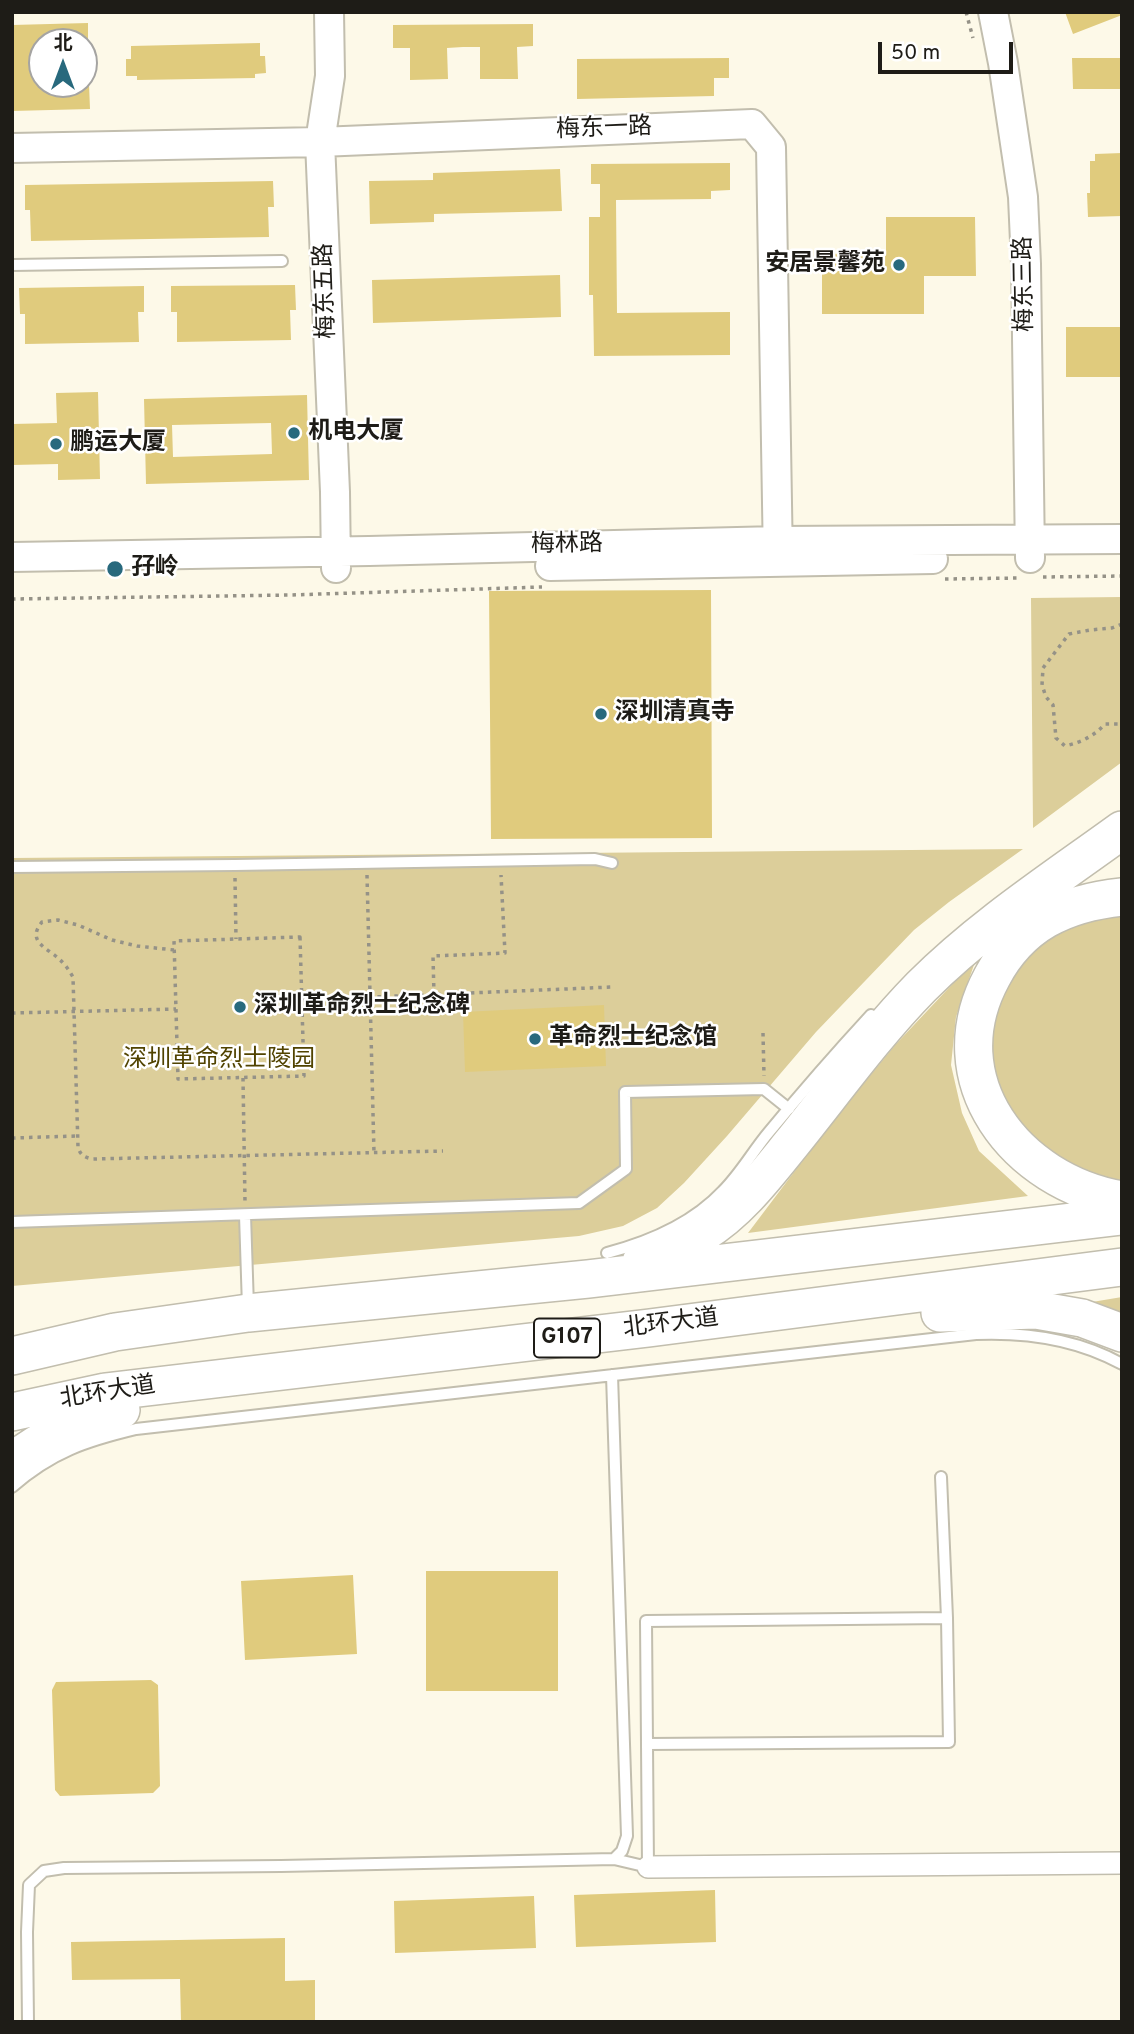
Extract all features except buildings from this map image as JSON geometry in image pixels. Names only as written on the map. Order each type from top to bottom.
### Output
[{"type":"highway","points":[[597,1266],[633,1265],[671,1250],[705,1232],[728,1214],[764,1179],[872,1043],[948,961],[1020,903],[1122,831]]},
{"type":"highway","points":[[1020,903],[1086,877],[1122,872]]},
{"type":"highway","points":[[1122,897],[1071,907],[1041,920],[1018,939],[1001,958],[984,990],[975,1019],[973,1045],[976,1070],[985,1099],[999,1127],[1019,1150],[1045,1170],[1076,1186],[1104,1197],[1122,1200]]},
{"type":"highway","name":"G107","points":[[12,1356],[116,1332],[597,1266],[1122,1216]]},
{"type":"highway","name":"北环大道","points":[[12,1412],[105,1392],[649,1328],[1122,1267]]},
{"type":"highway","points":[[649,1328],[750,1327],[977,1310],[1035,1310],[1082,1318],[1122,1333]]},
{"type":"highway","points":[[12,1462],[51,1435],[79,1423],[235,1377]]},
{"type":"street","name":"梅东五路","points":[[329,12],[330,76],[320,142],[335,492],[335,561]]},
{"type":"street","name":"梅东三路","points":[[993,12],[1023,197],[1030,549]]},
{"type":"street","name":"梅东一路","points":[[12,148],[320,142],[752,124],[771,147],[778,552]]},
{"type":"street","name":"梅林路","points":[[12,574],[335,561],[1030,549],[1122,539]]},
{"type":"street","name":"梅林路","points":[[1030,549],[1122,558]]},
{"type":"street","name":"梅林路","points":[[12,557],[335,561]]},
{"type":"street","points":[[648,1867],[1122,1863]]},
{"type":"lane","points":[[12,265],[282,261]]},
{"type":"lane","points":[[12,867],[595,859],[612,863]]},
{"type":"lane","points":[[597,1266],[627,1248],[691,1219],[710,1203],[724,1190],[768,1133],[880,1006]]},
{"type":"lane","points":[[12,1222],[579,1203],[626,1168],[625,1092],[764,1089],[789,1109]]},
{"type":"lane","points":[[245,1215],[248,1313]]},
{"type":"lane","points":[[12,1487],[53,1456],[78,1445],[136,1429],[976,1334],[1026,1334],[1051,1338],[1081,1346],[1122,1364]]},
{"type":"lane","points":[[612,1375],[627,1836],[622,1851],[614,1859]]},
{"type":"lane","points":[[647,1744],[949,1742],[941,1477]]},
{"type":"lane","points":[[28,2022],[29,1885],[44,1871],[64,1868],[614,1859],[648,1867],[646,1621],[947,1618]]},
{"type":"path","points":[[967,12],[974,43]]},
{"type":"path","points":[[1122,624],[1069,635],[1043,668],[1042,685],[1053,705],[1056,738],[1065,746],[1095,735],[1105,724],[1122,724]]},
{"type":"path","points":[[434,995],[433,956],[505,953],[500,860]]},
{"type":"path","points":[[366,863],[374,1153]]},
{"type":"path","points":[[235,865],[236,939]]},
{"type":"path","points":[[174,950],[112,940],[78,925],[58,920],[42,922],[38,928],[37,938],[43,949],[65,965],[73,977],[77,1136],[80,1153],[92,1159],[443,1151]]},
{"type":"path","points":[[300,937],[304,1076],[178,1079],[174,950],[174,940],[300,937]]},
{"type":"path","points":[[301,1000],[613,987]]},
{"type":"path","points":[[12,1013],[176,1009]]},
{"type":"path","points":[[763,1033],[764,1089]]},
{"type":"path","points":[[243,1078],[245,1215]]},
{"type":"path","points":[[12,1138],[77,1136]]},
{"type":"green space","points":[[1122,597],[1122,762],[1033,828],[1031,598]]},
{"type":"green space","name":"深圳革命烈士陵园","points":[[1023,849],[914,930],[816,1032],[684,1183],[657,1208],[623,1226],[579,1236],[12,1286],[12,858]]},
{"type":"green space","points":[[1122,909],[1122,1191],[1081,1180],[1004,1116],[986,1041],[1013,962],[1086,913]]},
{"type":"green space","points":[[976,959],[956,1017],[951,1065],[962,1113],[979,1151],[1028,1196],[748,1233],[831,1123],[896,1044]]},
{"type":"green space","points":[[1122,1297],[1122,1315],[1086,1303]]},
{"type":"place","name":"安居景馨苑","points":[[899,265]]},
{"type":"place","name":"机电大厦","points":[[294,433]]},
{"type":"place","name":"鹏运大厦","points":[[56,444]]},
{"type":"place","name":"孖岭","points":[[115,569]]},
{"type":"place","name":"深圳清真寺","points":[[601,714]]},
{"type":"place","name":"深圳革命烈士纪念碑","points":[[240,1007]]},
{"type":"place","name":"革命烈士纪念馆","points":[[535,1039]]}]
